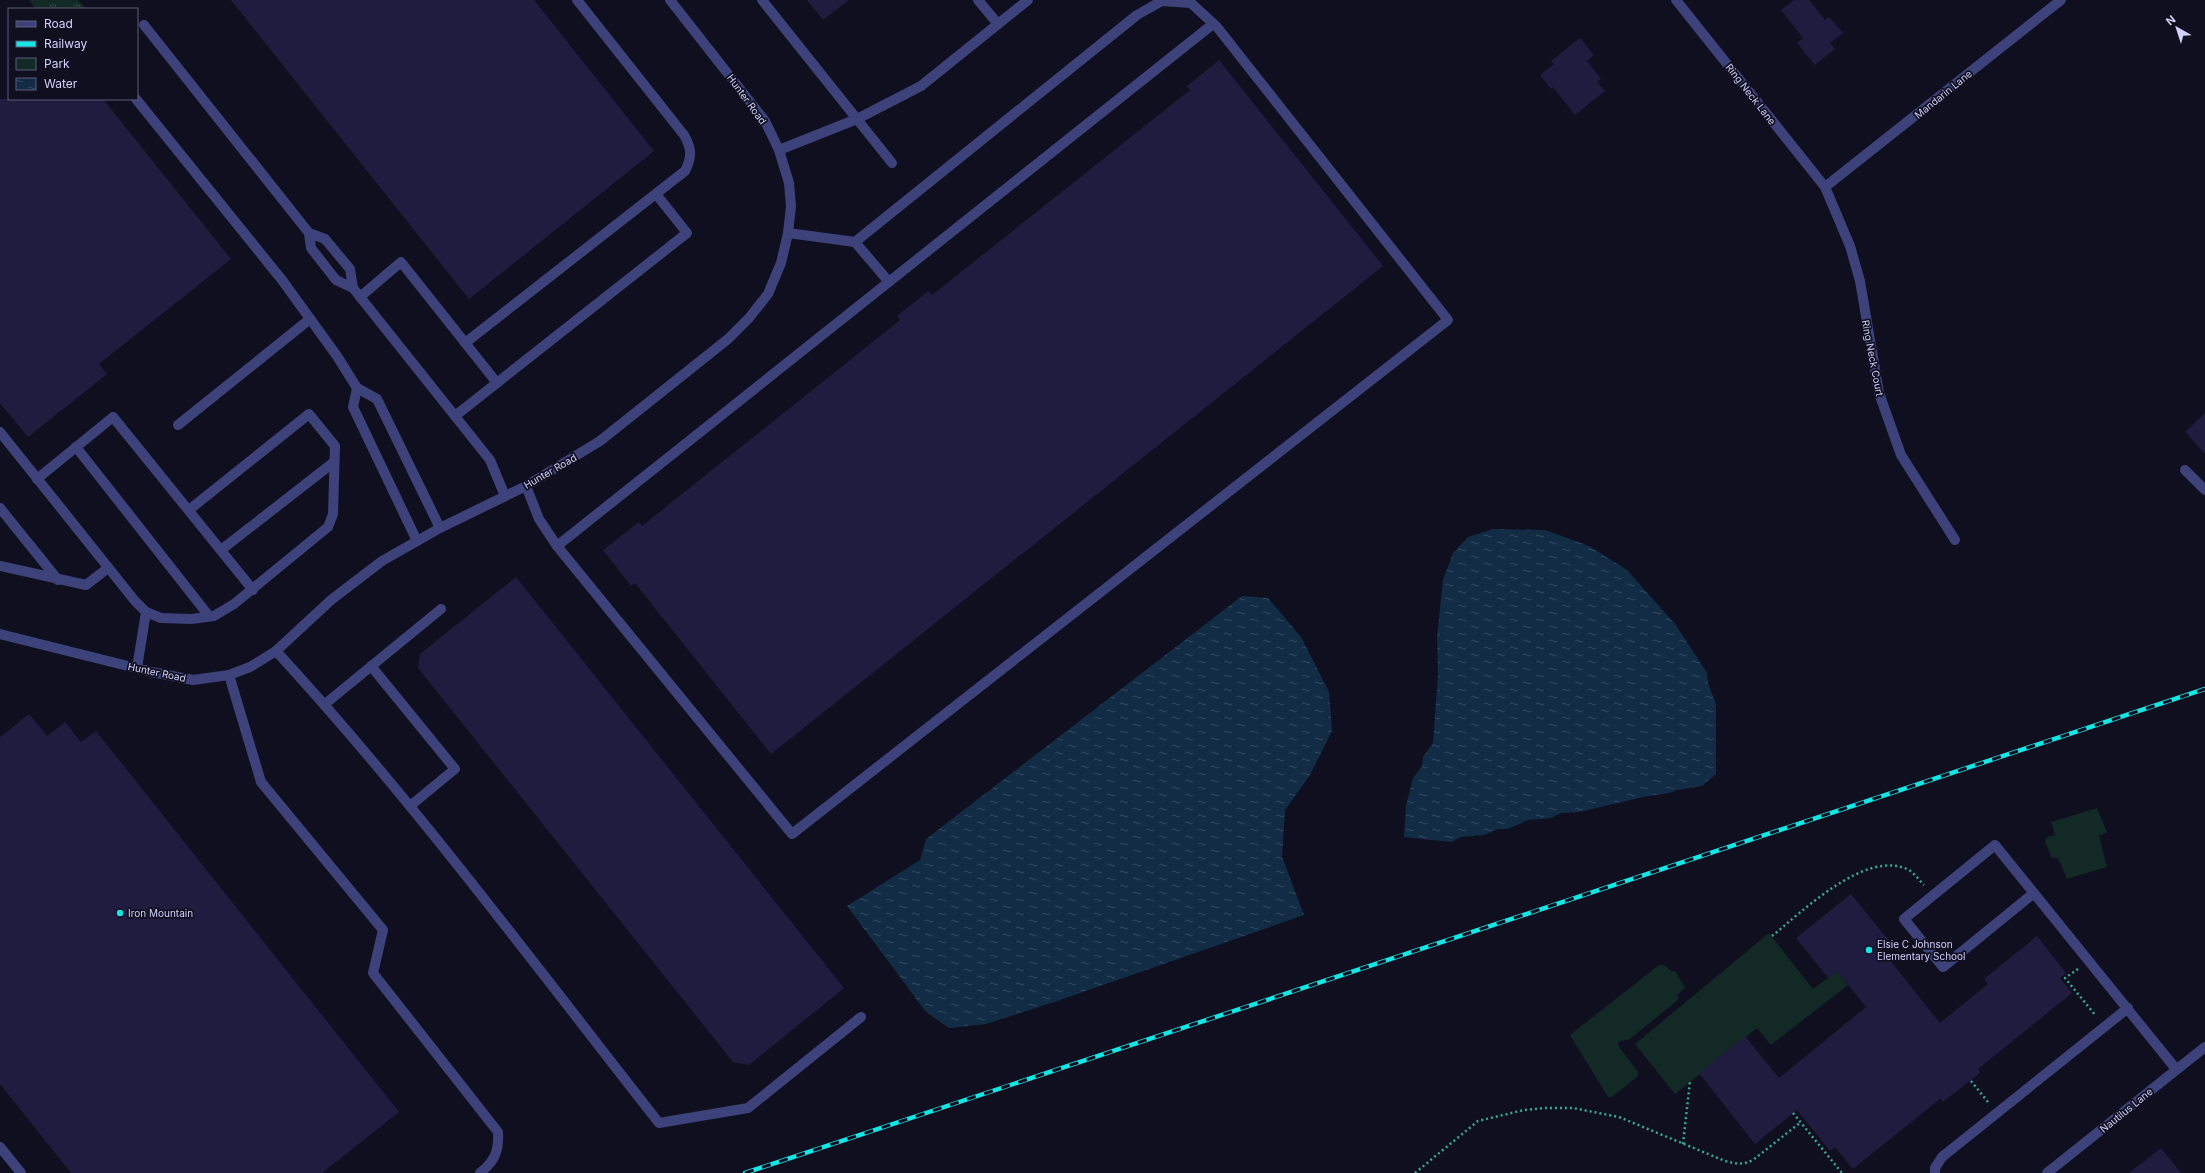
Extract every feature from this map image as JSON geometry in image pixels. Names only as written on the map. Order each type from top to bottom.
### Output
[{"type":"street","points":[[465,343],[685,171],[691,160],[691,148],[684,135],[577,0]]},
{"type":"street","points":[[762,0],[892,163]]},
{"type":"street","points":[[978,0],[998,24]]},
{"type":"street","points":[[779,150],[857,120],[921,86],[1028,0]]},
{"type":"street","name":"Ring Neck Lane","points":[[1676,0],[1825,187]]},
{"type":"street","name":"Mandarin Lane","points":[[1825,187],[2060,0]]},
{"type":"street","name":"Hunter Road","points":[[0,634],[137,668],[193,680],[230,674],[259,662],[276,651],[330,600],[382,561],[440,528],[526,486],[600,441],[728,339],[749,318],[768,294],[781,263],[788,234],[791,206],[789,183],[779,150],[765,122],[674,1]]},
{"type":"street","points":[[526,486],[539,519],[557,546],[792,834],[1448,320],[1214,24],[1191,3],[1162,1],[1137,15],[855,242]]},
{"type":"street","points":[[557,546],[1214,24]]},
{"type":"street","points":[[144,25],[309,233],[311,248],[336,280],[353,288],[490,460],[505,496]]},
{"type":"street","points":[[137,100],[282,280],[357,388],[377,398],[440,528]]},
{"type":"street","name":"Ring Neck Court","points":[[1825,187],[1850,246],[1860,281],[1879,394],[1898,448],[1954,540]]},
{"type":"street","points":[[455,416],[687,233],[656,194]]},
{"type":"street","points":[[309,233],[325,239],[350,269],[353,288]]},
{"type":"street","points":[[788,234],[855,242],[888,282]]},
{"type":"street","points":[[360,297],[401,262],[497,383]]},
{"type":"street","points":[[178,425],[310,319]]},
{"type":"street","points":[[357,388],[354,407],[417,541]]},
{"type":"street","points":[[0,432],[135,602],[146,612],[161,618],[191,619],[214,616],[253,590],[328,527],[333,514],[335,446],[309,414],[189,510]]},
{"type":"street","points":[[37,478],[113,417],[253,590]]},
{"type":"street","points":[[76,447],[209,616]]},
{"type":"street","points":[[222,550],[334,462]]},
{"type":"street","points":[[2186,470],[2205,490]]},
{"type":"street","points":[[0,508],[58,580]]},
{"type":"street","points":[[0,566],[86,585],[108,568]]},
{"type":"street","points":[[325,704],[441,609]]},
{"type":"street","points":[[137,668],[146,612]]},
{"type":"street","points":[[276,651],[325,704],[410,806],[659,1124],[748,1108],[861,1017]]},
{"type":"street","points":[[371,666],[455,770],[410,806]]},
{"type":"street","points":[[230,674],[262,782],[383,930],[373,974],[498,1132],[499,1147],[496,1158],[480,1173]]},
{"type":"street","points":[[2034,893],[1943,967],[1904,919],[1995,845],[2128,1008],[2176,1069]]},
{"type":"street","points":[[1935,1173],[1935,1168],[1942,1157],[2128,1008]]},
{"type":"street","name":"Nautilus Lane","points":[[2047,1173],[2058,1170],[2176,1069],[2205,1047]]},
{"type":"street","points":[[0,1147],[21,1173]]},
{"type":"path","points":[[1772,936],[1838,883],[1855,874],[1874,868],[1896,866],[1908,870],[1933,896]]},
{"type":"path","points":[[2089,960],[2066,978],[2096,1016]]},
{"type":"path","points":[[1971,1080],[1989,1103]]},
{"type":"path","points":[[1683,1144],[1690,1081]]},
{"type":"path","points":[[1416,1173],[1471,1125],[1496,1115],[1524,1110],[1573,1108],[1604,1113],[1640,1124],[1725,1161],[1746,1163],[1801,1122]]},
{"type":"path","points":[[1793,1113],[1842,1173]]},
{"type":"green space","points":[[29,0],[78,0],[85,8],[35,8]]},
{"type":"green space","points":[[2097,808],[2107,832],[2099,836],[2107,867],[2067,879],[2058,858],[2052,858],[2045,842],[2047,837],[2055,835],[2051,822]]},
{"type":"green space","points":[[1769,933],[1813,989],[1837,971],[1848,985],[1771,1045],[1757,1028],[1675,1094],[1635,1044]]},
{"type":"green space","points":[[1659,965],[1664,965],[1671,971],[1675,971],[1685,988],[1677,995],[1679,999],[1630,1039],[1618,1042],[1619,1047],[1638,1072],[1638,1076],[1612,1097],[1608,1097],[1570,1035]]},
{"type":"water","points":[[1493,529],[1545,530],[1589,546],[1627,570],[1676,625],[1707,673],[1708,683],[1716,704],[1716,774],[1702,786],[1643,797],[1579,812],[1561,813],[1551,818],[1528,820],[1508,829],[1498,829],[1484,835],[1461,837],[1451,842],[1404,837],[1406,806],[1413,778],[1422,766],[1423,757],[1433,743],[1438,675],[1437,637],[1443,580],[1453,553],[1468,537]]},
{"type":"water","points":[[1242,596],[1268,598],[1301,637],[1329,692],[1332,731],[1310,775],[1285,810],[1282,857],[1304,915],[1057,1001],[986,1024],[949,1028],[926,1012],[847,906],[920,860],[926,839]]},
{"type":"building","points":[[231,0],[534,0],[654,151],[469,299]]},
{"type":"building","points":[[807,0],[849,0],[823,20]]},
{"type":"building","points":[[1794,0],[1809,0],[1825,20],[1829,17],[1843,33],[1830,43],[1835,49],[1815,65],[1797,43],[1803,38],[1781,10]]},
{"type":"building","points":[[1580,38],[1594,55],[1587,61],[1601,79],[1597,82],[1605,91],[1575,115],[1553,87],[1551,89],[1540,75],[1554,64],[1551,61]]},
{"type":"building","points":[[1219,60],[1383,266],[771,754],[635,583],[631,586],[603,550],[639,522],[642,526],[900,320],[897,316],[928,291],[932,295],[1190,90],[1187,86]]},
{"type":"building","points":[[0,99],[104,100],[231,259],[99,364],[107,374],[28,437],[0,403]]},
{"type":"building","points":[[2205,413],[2205,454],[2185,432]]},
{"type":"building","points":[[516,577],[844,988],[749,1065],[733,1062],[418,668],[420,654]]},
{"type":"building","name":"Iron Mountain","points":[[29,714],[47,736],[65,722],[81,742],[96,731],[399,1112],[322,1173],[71,1173],[0,1084],[0,737]]},
{"type":"building","points":[[1851,894],[1890,942],[1881,949],[1940,1023],[1988,984],[1984,979],[2037,936],[2066,973],[2060,978],[2072,993],[1978,1069],[1980,1073],[1943,1102],[1941,1098],[1853,1169],[1835,1147],[1830,1151],[1797,1110],[1755,1144],[1699,1073],[1745,1036],[1779,1078],[1866,1007],[1837,971],[1828,978],[1796,938]]},
{"type":"building","points":[[2161,1148],[2181,1173],[2129,1173]]},
{"type":"railway","points":[[745,1173],[2205,689]]},
{"type":"place","name":"Iron Mountain","points":[[120,913]]},
{"type":"place","name":"Elsie C Johnson Elementary School","points":[[1869,950]]}]
